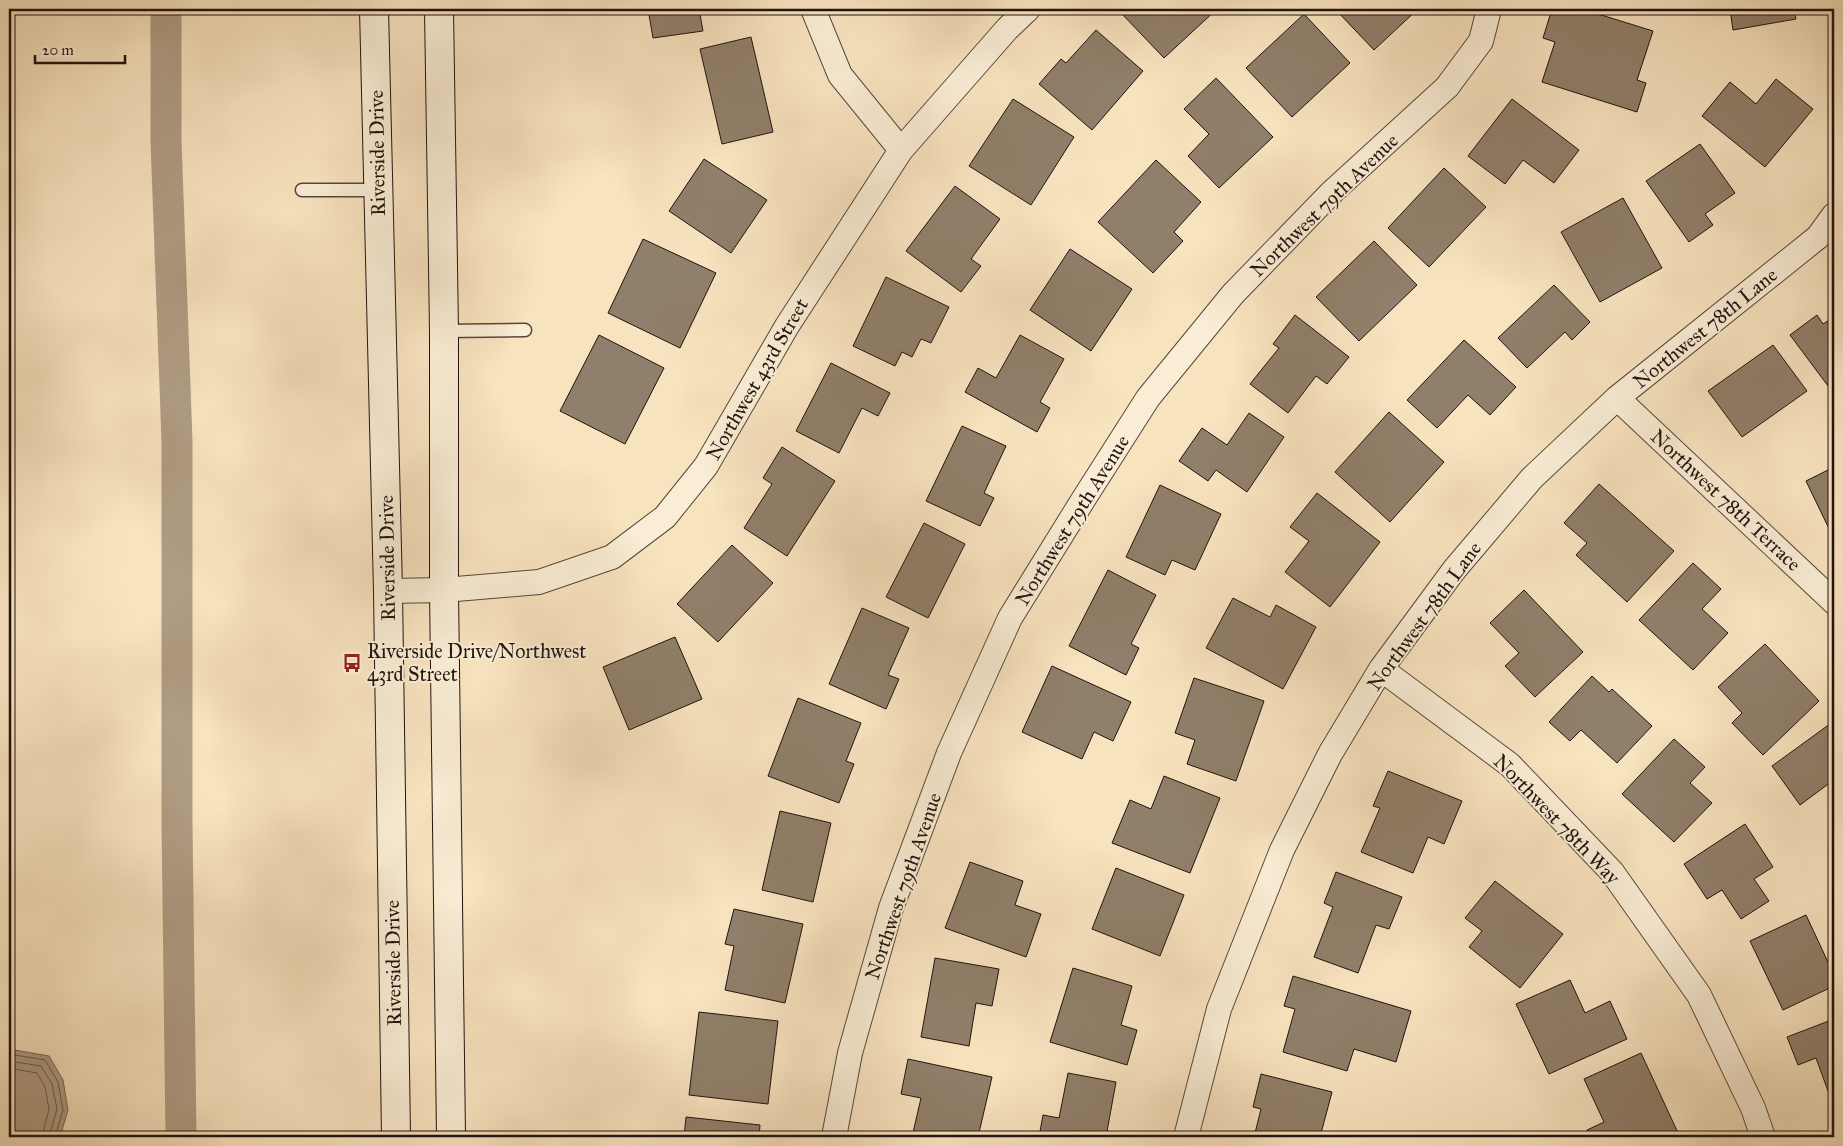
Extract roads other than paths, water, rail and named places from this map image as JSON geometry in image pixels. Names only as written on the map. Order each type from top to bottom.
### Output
[{"type":"street","name":"Riverside Drive","points":[[374,9],[388,591],[396,1137]]},
{"type":"street","points":[[439,9],[444,331],[444,590],[451,1137]]},
{"type":"street","points":[[813,9],[840,75],[901,150]]},
{"type":"street","name":"Northwest 43rd Street","points":[[388,591],[444,590],[539,582],[612,557],[665,517],[706,466],[787,326],[901,150],[1007,29],[1028,9]]},
{"type":"street","name":"Northwest 79th Avenue","points":[[834,1137],[850,1053],[891,908],[950,753],[1010,618],[1082,500],[1148,398],[1233,294],[1330,193],[1447,87],[1481,41],[1489,9]]},
{"type":"street","name":"Northwest 78th Lane","points":[[1186,1137],[1219,1009],[1282,850],[1330,754],[1381,669],[1454,570],[1532,478],[1617,398],[1818,237],[1834,215]]},
{"type":"street","name":"Northwest 78th Terrace","points":[[1617,398],[1834,602]]},
{"type":"street","name":"Northwest 78th Way","points":[[1381,669],[1510,765],[1612,872],[1699,995],[1753,1108],[1763,1137]]},
{"type":"lane","points":[[302,190],[378,190]]},
{"type":"lane","points":[[444,331],[525,330]]},
{"type":"water","points":[[9,1049],[49,1056],[63,1080],[68,1110],[60,1137],[16,1137],[9,1133]]},
{"type":"waterway","points":[[166,9],[166,141],[177,441],[177,824],[181,1137]]},
{"type":"place","name":"Riverside Drive/Northwest 43rd Street","points":[[352,663]]}]
